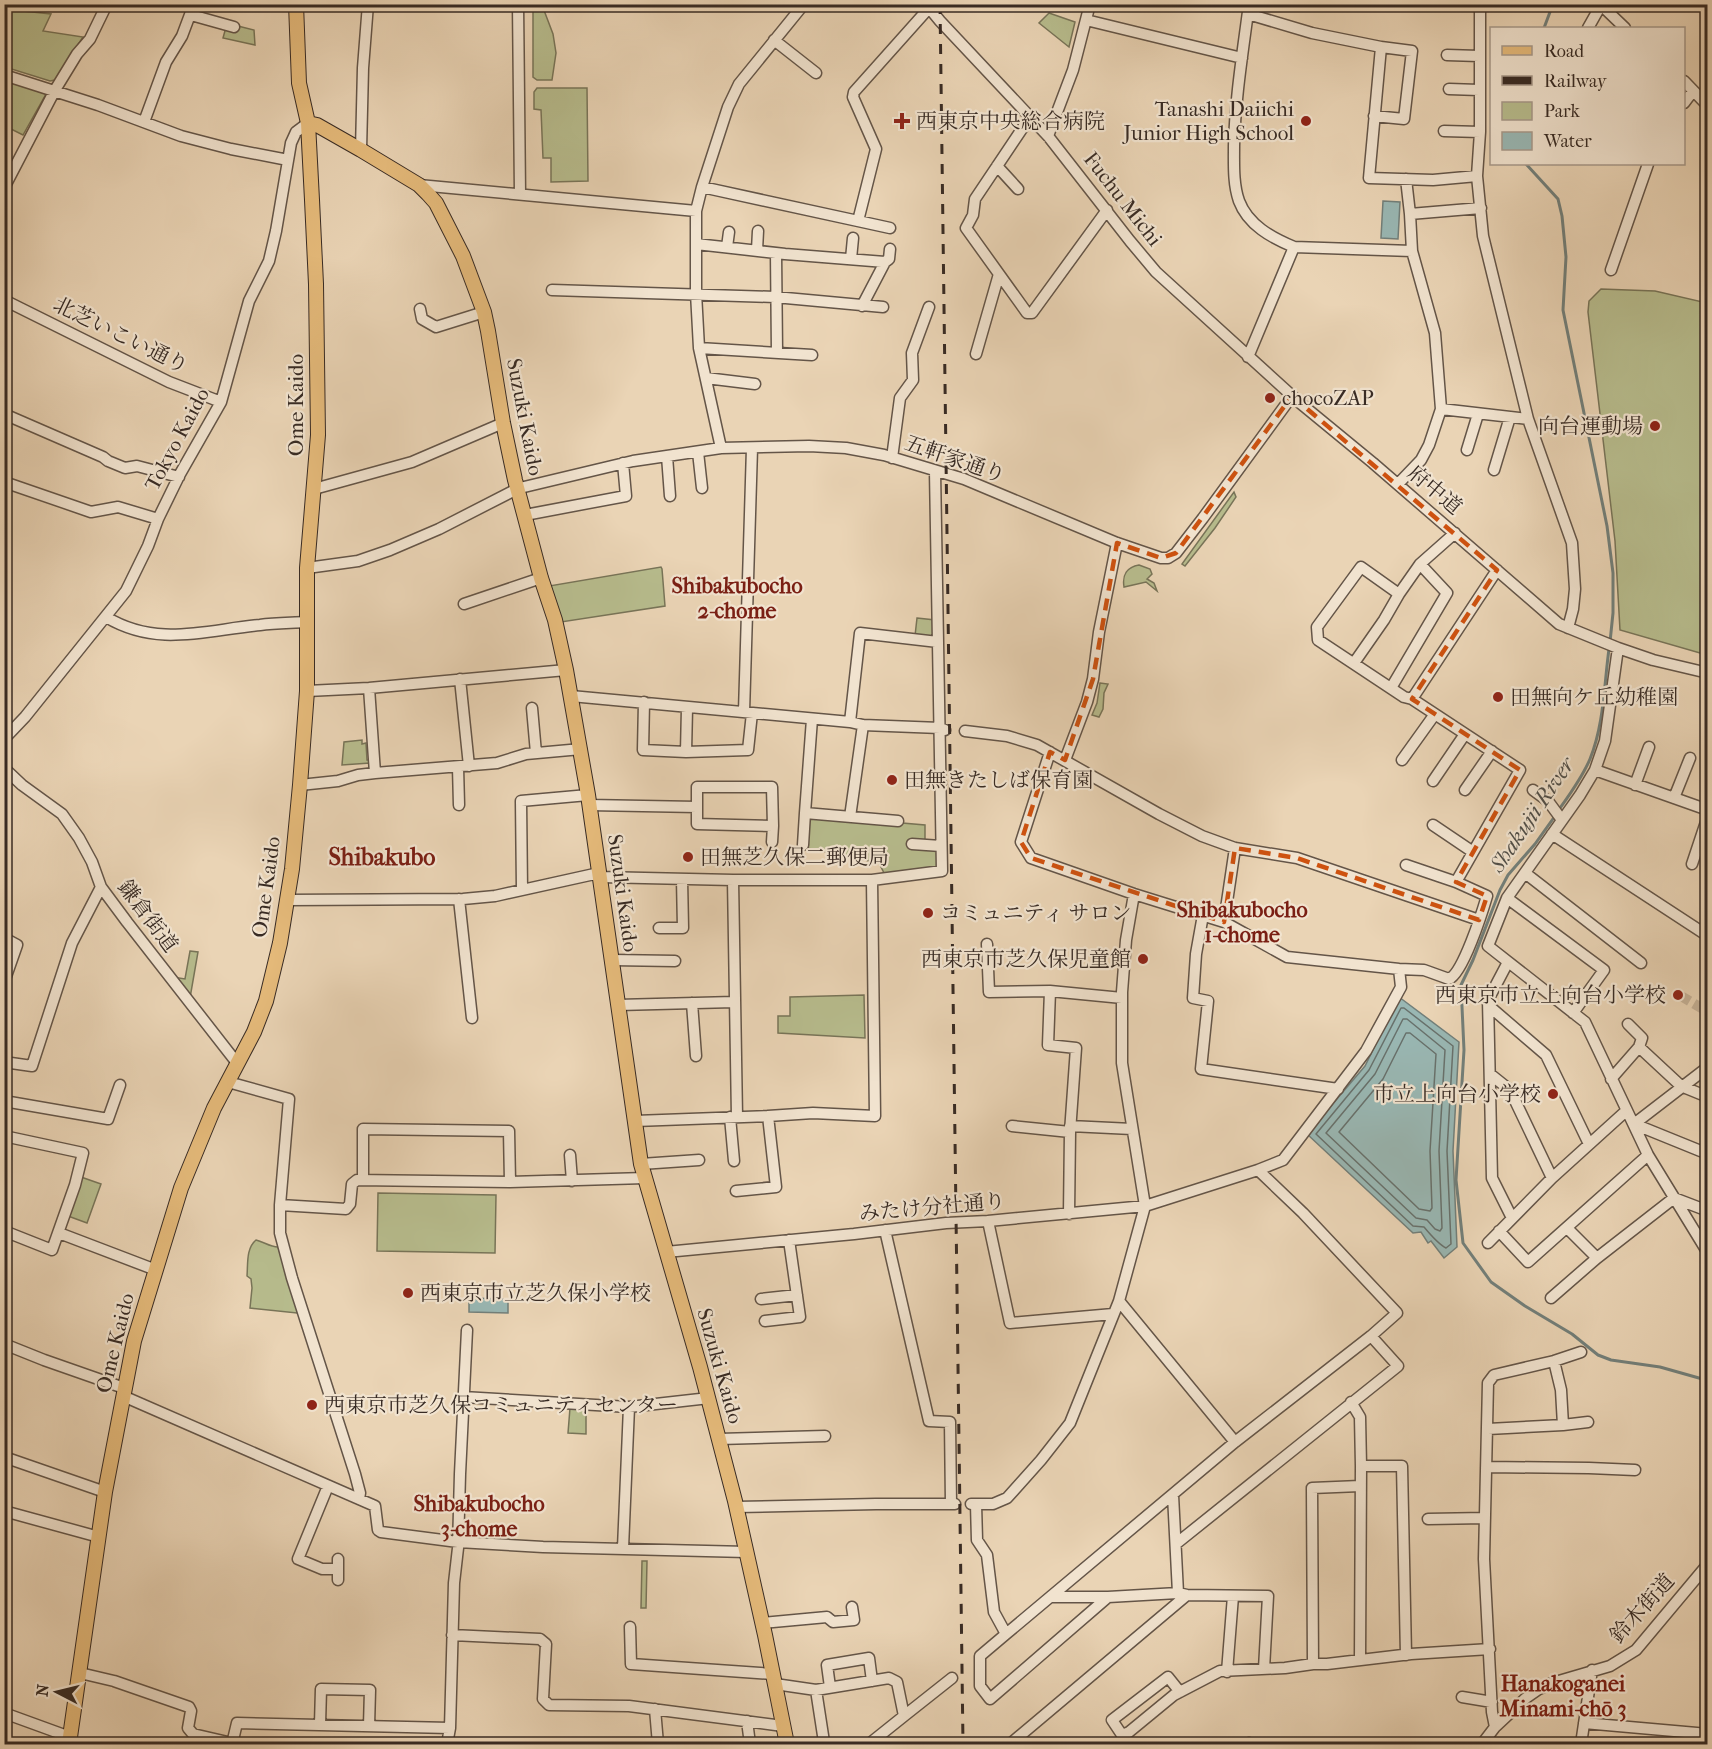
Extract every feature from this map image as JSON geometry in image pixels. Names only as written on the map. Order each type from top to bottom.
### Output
[{"type":"main road","name":"Ome Kaido","points":[[70,1741],[105,1492],[134,1341],[181,1188],[214,1108],[254,1030],[266,1001],[287,900],[300,785],[307,691],[307,568],[318,440],[308,123],[299,83],[296,4]]},
{"type":"main road","name":"Suzuki Kaido","points":[[308,123],[317,124],[419,185],[436,203],[463,256],[484,312],[502,423],[517,489],[555,620],[571,696],[589,800],[643,1171],[719,1439],[747,1552],[787,1744]]},
{"type":"street","points":[[4,188],[55,90],[77,54],[90,39],[107,4]]},
{"type":"street","points":[[361,150],[363,68],[368,4]]},
{"type":"street","points":[[518,4],[520,194]]},
{"type":"street","points":[[721,448],[699,348],[696,211],[728,107],[739,84],[804,4]]},
{"type":"street","points":[[1048,136],[1073,70],[1090,4]]},
{"type":"street","points":[[1480,4],[1478,176],[1483,236],[1528,419],[1572,543],[1575,589],[1568,628]]},
{"type":"street","points":[[1589,27],[1601,5],[1624,27]]},
{"type":"street","points":[[858,220],[876,149],[853,97],[854,92],[928,6]]},
{"type":"street","name":"Fuchu Michi","points":[[928,6],[1048,136],[1156,272],[1248,357]]},
{"type":"street","points":[[1374,117],[1404,119],[1412,51],[1312,33],[1249,9],[1234,132],[1233,171],[1239,201],[1252,222],[1281,242],[1294,247],[1412,251]]},
{"type":"street","points":[[144,122],[166,62],[182,36],[192,10],[234,27]]},
{"type":"street","points":[[1086,20],[1242,58]]},
{"type":"street","points":[[774,40],[816,73]]},
{"type":"street","points":[[1381,47],[1369,178],[1432,180],[1478,176]]},
{"type":"street","points":[[1446,55],[1479,56]]},
{"type":"street","points":[[4,75],[55,90],[206,143],[288,160]]},
{"type":"street","points":[[1685,83],[1707,106]]},
{"type":"street","points":[[1449,89],[1479,90]]},
{"type":"street","points":[[1685,100],[1692,91]]},
{"type":"street","points":[[1030,117],[975,199],[973,215],[966,228],[1027,313],[1032,314],[1107,210]]},
{"type":"street","name":"Tokyo Kaido","points":[[4,739],[25,717],[126,591],[179,477],[221,402],[249,301],[269,261],[293,138],[308,123]]},
{"type":"street","points":[[1444,130],[1480,132]]},
{"type":"street","points":[[1611,270],[1648,165]]},
{"type":"street","points":[[998,166],[1018,189]]},
{"type":"street","points":[[1398,484],[1421,460],[1429,446],[1441,410],[1436,333],[1412,251],[1406,179]]},
{"type":"street","points":[[419,185],[696,211]]},
{"type":"street","points":[[702,187],[890,228]]},
{"type":"street","points":[[1410,214],[1481,208]]},
{"type":"street","points":[[757,250],[758,231]]},
{"type":"street","points":[[727,247],[729,232]]},
{"type":"street","points":[[851,259],[853,238]]},
{"type":"street","points":[[696,244],[885,262]]},
{"type":"street","points":[[1248,357],[1294,247]]},
{"type":"street","points":[[862,306],[885,262],[889,259],[890,249]]},
{"type":"street","points":[[776,253],[777,352]]},
{"type":"street","points":[[976,354],[999,274]]},
{"type":"street","points":[[552,290],[775,297],[883,307]]},
{"type":"street","name":"北芝いこい通り","points":[[4,300],[169,382],[221,402]]},
{"type":"street","points":[[892,458],[900,398],[913,380],[912,353],[929,307]]},
{"type":"street","points":[[420,309],[422,319],[436,327],[484,312]]},
{"type":"street","points":[[699,348],[812,355]]},
{"type":"street","name":"府中道","points":[[1248,357],[1559,624],[1602,643],[1653,660],[1707,673]]},
{"type":"street","points":[[706,378],[755,384]]},
{"type":"street","name":"五軒家通り","points":[[307,568],[358,561],[439,529],[517,489],[623,463],[721,448],[809,446],[846,448],[892,458],[964,479],[1117,543],[1161,558],[1168,558],[1176,553],[1292,396]]},
{"type":"street","points":[[1441,410],[1528,419]]},
{"type":"street","points":[[4,414],[125,468],[137,466],[179,477]]},
{"type":"street","points":[[1467,450],[1478,414]]},
{"type":"street","points":[[1494,470],[1510,417]]},
{"type":"street","points":[[314,489],[412,462],[502,423]]},
{"type":"street","points":[[644,702],[643,750],[686,752],[748,750],[752,448]]},
{"type":"street","points":[[698,452],[702,488]]},
{"type":"street","points":[[667,456],[670,495]]},
{"type":"street","points":[[525,515],[626,496],[623,463]]},
{"type":"street","points":[[287,900],[495,896],[599,875],[733,880],[872,880],[942,871],[940,783],[943,729],[938,642],[935,471]]},
{"type":"street","points":[[4,482],[91,512],[118,507],[158,519]]},
{"type":"street","points":[[1353,663],[1420,564],[1455,533]]},
{"type":"street","points":[[1065,760],[1087,702],[1093,679],[1099,632],[1117,543]]},
{"type":"street","points":[[1391,688],[1447,593],[1420,564]]},
{"type":"street","points":[[1399,594],[1361,567],[1317,627],[1318,640],[1520,770],[1456,882]]},
{"type":"street","points":[[1412,699],[1497,570]]},
{"type":"street","points":[[464,604],[541,578]]},
{"type":"street","points":[[106,617],[116,623],[150,634],[176,636],[260,625],[306,622]]},
{"type":"street","points":[[850,722],[860,633],[938,642]]},
{"type":"street","points":[[1617,648],[1605,741],[1595,770],[1507,898],[1488,946],[1585,1022],[1648,1155],[1707,1253]]},
{"type":"street","points":[[307,691],[369,688],[566,670]]},
{"type":"street","points":[[459,805],[464,766],[460,679]]},
{"type":"street","points":[[369,688],[375,773]]},
{"type":"street","points":[[571,696],[812,718],[863,725],[943,729]]},
{"type":"street","points":[[532,708],[536,753]]},
{"type":"street","points":[[686,752],[687,708]]},
{"type":"street","points":[[1402,760],[1435,714]]},
{"type":"street","points":[[803,845],[812,718]]},
{"type":"street","points":[[850,817],[863,725]]},
{"type":"street","points":[[965,731],[1007,736],[1037,745],[1158,814],[1202,836],[1235,848],[1297,858],[1479,921]]},
{"type":"street","points":[[1433,781],[1465,734]]},
{"type":"street","points":[[1635,785],[1649,747]]},
{"type":"street","points":[[300,785],[338,782],[375,773],[497,763],[526,754],[580,749]]},
{"type":"street","points":[[1050,752],[1021,842],[1031,858],[1224,922],[1287,957],[1424,970],[1449,979],[1454,977],[1460,968],[1487,896],[1456,882],[1406,865]]},
{"type":"street","points":[[1465,790],[1492,752]]},
{"type":"street","points":[[1674,798],[1690,758]]},
{"type":"street","name":"鎌倉街道","points":[[4,768],[22,785],[62,814],[80,838],[101,887],[237,1064]]},
{"type":"street","points":[[1595,770],[1707,810]]},
{"type":"street","points":[[920,779],[940,783]]},
{"type":"street","points":[[772,826],[697,824],[697,787],[772,787],[772,826],[772,842]]},
{"type":"street","points":[[1533,790],[1548,801],[1562,820]]},
{"type":"street","points":[[522,890],[521,801],[589,800],[697,807]]},
{"type":"street","points":[[805,813],[898,821]]},
{"type":"street","points":[[1692,864],[1707,816]]},
{"type":"street","points":[[1433,825],[1473,852]]},
{"type":"street","points":[[1552,834],[1707,936]]},
{"type":"street","points":[[912,844],[941,846]]},
{"type":"street","points":[[1224,922],[1235,848]]},
{"type":"street","points":[[1525,873],[1641,963]]},
{"type":"street","points":[[660,928],[683,928],[682,879]]},
{"type":"street","points":[[733,880],[734,1161]]},
{"type":"street","points":[[634,1121],[813,1113],[875,1116],[872,880]]},
{"type":"street","points":[[4,1062],[32,1066],[72,943],[101,887]]},
{"type":"street","points":[[1006,1634],[994,1612],[987,1555],[977,1540],[973,1504],[993,1504],[1007,1498],[1070,1423],[1119,1300],[1145,1206],[1122,1063],[1122,998],[1126,940],[1134,894]]},
{"type":"street","points":[[459,898],[472,1018]]},
{"type":"street","points":[[1507,898],[1604,970],[1572,1013]]},
{"type":"street","points":[[1203,915],[1196,954],[1193,998],[1208,1000],[1201,1069],[1338,1089]]},
{"type":"street","points":[[4,938],[17,945],[4,982]]},
{"type":"street","points":[[987,944],[989,992],[1050,991],[1122,998]]},
{"type":"street","points":[[612,960],[675,961]]},
{"type":"street","points":[[1508,962],[1488,1000],[1492,1178],[1512,1218]]},
{"type":"street","name":"みたけ分社通り","points":[[666,1252],[946,1223],[1145,1206],[1258,1170],[1283,1160],[1366,1051],[1401,987],[1399,969]]},
{"type":"street","points":[[1050,991],[1047,1045],[1076,1048],[1070,1129],[1069,1214]]},
{"type":"street","points":[[618,1005],[734,1002]]},
{"type":"street","points":[[692,1003],[696,1056]]},
{"type":"street","points":[[1489,1006],[1546,1055],[1589,1144]]},
{"type":"street","points":[[1611,1079],[1639,1047],[1642,1038],[1628,1024]]},
{"type":"street","points":[[1639,1047],[1681,1086],[1707,1097]]},
{"type":"street","points":[[1634,1124],[1707,1067]]},
{"type":"street","points":[[1490,1074],[1510,1090],[1552,1178]]},
{"type":"street","points":[[228,1082],[289,1099],[280,1205],[280,1233],[355,1474],[360,1493],[359,1499]]},
{"type":"street","points":[[4,1101],[108,1119],[120,1085]]},
{"type":"street","points":[[1488,1244],[1552,1178],[1626,1111]]},
{"type":"street","points":[[736,1191],[776,1187],[768,1116]]},
{"type":"street","points":[[1634,1124],[1707,1154]]},
{"type":"street","points":[[1012,1126],[1132,1129]]},
{"type":"street","points":[[363,1180],[363,1129],[509,1131],[510,1182]]},
{"type":"street","points":[[4,1136],[83,1153],[75,1185],[52,1250],[4,1232]]},
{"type":"street","points":[[570,1155],[572,1181]]},
{"type":"street","points":[[1499,1231],[1528,1262],[1648,1155]]},
{"type":"street","points":[[280,1205],[346,1209],[350,1204],[352,1184],[357,1180],[572,1181],[699,1160]]},
{"type":"street","points":[[1108,1597],[990,1699],[980,1686],[980,1656],[1235,1442],[1397,1313],[1303,1213],[1258,1170]]},
{"type":"street","points":[[1674,1198],[1707,1210]]},
{"type":"street","points":[[1551,1298],[1597,1258],[1674,1198]]},
{"type":"street","points":[[987,1221],[1010,1323],[1113,1314]]},
{"type":"street","points":[[1567,1228],[1597,1258]]},
{"type":"street","points":[[736,1507],[953,1504],[950,1422],[929,1421],[885,1230]]},
{"type":"street","points":[[59,1233],[156,1270]]},
{"type":"street","points":[[765,1321],[800,1317],[789,1240]]},
{"type":"street","points":[[761,1299],[797,1295]]},
{"type":"street","points":[[1119,1300],[1235,1442]]},
{"type":"street","points":[[447,1744],[450,1728],[454,1583],[458,1542],[467,1330]]},
{"type":"street","points":[[1177,1543],[1398,1366],[1371,1336]]},
{"type":"street","points":[[4,1344],[124,1392],[375,1506],[378,1530],[381,1532],[458,1542],[747,1552]]},
{"type":"street","points":[[1495,1727],[1484,1558],[1488,1383],[1494,1375],[1554,1361],[1581,1352]]},
{"type":"street","points":[[1554,1361],[1561,1390],[1563,1425]]},
{"type":"street","points":[[463,1397],[629,1407],[708,1398]]},
{"type":"street","points":[[1351,1402],[1360,1417],[1360,1659]]},
{"type":"street","points":[[623,1548],[629,1407]]},
{"type":"street","points":[[1488,1429],[1588,1422]]},
{"type":"street","points":[[719,1439],[825,1436]]},
{"type":"street","points":[[5,1458],[105,1492]]},
{"type":"street","points":[[1361,1466],[1402,1466],[1406,1655]]},
{"type":"street","points":[[1486,1467],[1589,1467],[1635,1470]]},
{"type":"street","points":[[328,1486],[298,1559],[322,1569],[338,1569]]},
{"type":"street","points":[[1313,1664],[1312,1488],[1360,1486]]},
{"type":"street","points":[[1173,1495],[1183,1594]]},
{"type":"street","points":[[4,1511],[99,1537]]},
{"type":"street","points":[[1428,1519],[1485,1518]]},
{"type":"street","name":"鈴木街道","points":[[1482,1744],[1495,1727],[1539,1689],[1610,1666],[1636,1650],[1707,1563]]},
{"type":"street","points":[[1010,1744],[1183,1594]]},
{"type":"street","points":[[1051,1597],[1183,1594],[1268,1596],[1264,1669]]},
{"type":"street","points":[[1227,1672],[1233,1596]]},
{"type":"street","points":[[762,1623],[827,1617],[833,1623],[855,1626],[852,1607]]},
{"type":"street","points":[[630,1627],[631,1664],[774,1679],[816,1690],[889,1678],[897,1682],[904,1716]]},
{"type":"street","points":[[452,1635],[540,1638],[546,1644],[543,1699],[549,1705],[629,1706],[783,1726]]},
{"type":"street","points":[[1180,1692],[1168,1677],[1112,1720],[1122,1735],[1129,1732],[1180,1692],[1220,1671],[1490,1649]]},
{"type":"street","points":[[830,1687],[827,1665],[869,1658],[872,1681]]},
{"type":"street","points":[[1581,1744],[1592,1670]]},
{"type":"street","points":[[80,1673],[114,1681],[189,1707],[191,1711],[188,1728],[193,1734],[232,1744],[237,1724],[450,1728]]},
{"type":"street","points":[[869,1744],[952,1678]]},
{"type":"street","points":[[321,1725],[321,1689],[370,1690],[369,1726]]},
{"type":"street","points":[[816,1690],[824,1742]]},
{"type":"street","points":[[1462,1697],[1492,1702]]},
{"type":"street","points":[[655,1709],[658,1744]]},
{"type":"street","points":[[4,1713],[70,1741]]},
{"type":"street","points":[[747,1721],[750,1744]]},
{"type":"street","points":[[1584,1723],[1707,1734]]},
{"type":"highlighted area","points":[[1292,396],[1497,570],[1412,699],[1520,770],[1456,882],[1487,896],[1479,920],[1297,858],[1235,848],[1224,922],[1031,858],[1021,842],[1050,752],[1065,760],[1093,679],[1117,543],[1161,558],[1176,553]]},
{"type":"green space","points":[[533,5],[542,5],[553,34],[556,53],[552,80],[537,80],[533,77]]},
{"type":"green space","points":[[4,9],[51,14],[43,31],[83,37],[55,80],[50,81],[5,67]]},
{"type":"green space","points":[[1049,13],[1075,22],[1069,47],[1039,23]]},
{"type":"green space","points":[[234,25],[254,30],[255,45],[223,38],[226,27]]},
{"type":"green space","points":[[4,80],[46,94],[23,135],[5,126]]},
{"type":"green space","points":[[537,88],[587,88],[588,181],[551,182],[551,158],[543,158],[541,110],[534,109],[534,92]]},
{"type":"green space","name":"向台運動場","points":[[1601,289],[1655,291],[1707,303],[1707,655],[1620,630],[1615,541],[1588,312],[1589,301]]},
{"type":"green space","points":[[1234,492],[1236,497],[1215,528],[1185,566],[1182,564]]},
{"type":"green space","points":[[1139,565],[1150,569],[1152,574],[1147,579],[1154,583],[1157,591],[1146,582],[1124,587],[1126,572]]},
{"type":"green space","points":[[661,567],[665,606],[561,622],[549,586]]},
{"type":"green space","points":[[917,618],[935,620],[934,636],[915,636]]},
{"type":"green space","points":[[1100,683],[1108,684],[1099,717],[1092,715],[1097,703]]},
{"type":"green space","points":[[362,740],[362,744],[366,743],[367,760],[370,760],[370,763],[342,765],[344,742]]},
{"type":"green space","points":[[809,815],[925,825],[925,847],[940,847],[939,869],[884,873],[879,863],[807,848]]},
{"type":"green space","points":[[190,951],[198,952],[190,998],[173,977],[185,979]]},
{"type":"green space","points":[[864,995],[865,1038],[778,1033],[778,1016],[790,1016],[790,997]]},
{"type":"green space","points":[[81,1177],[101,1184],[87,1223],[68,1216]]},
{"type":"green space","points":[[378,1193],[496,1195],[495,1253],[377,1251]]},
{"type":"green space","points":[[256,1240],[278,1247],[299,1310],[297,1313],[250,1308],[252,1288],[251,1279],[247,1276],[248,1261],[249,1252]]},
{"type":"green space","points":[[570,1408],[585,1409],[586,1434],[568,1433]]},
{"type":"green space","points":[[642,1561],[647,1561],[646,1608],[641,1608]]},
{"type":"water","points":[[1383,201],[1400,202],[1398,239],[1381,238]]},
{"type":"water","points":[[1399,997],[1459,1042],[1453,1151],[1457,1247],[1444,1258],[1431,1241],[1428,1243],[1421,1232],[1413,1233],[1307,1134],[1365,1066]]},
{"type":"water","points":[[469,1298],[508,1299],[508,1313],[469,1312]]},
{"type":"waterway","name":"Shakujii River","points":[[1544,27],[1553,4]]},
{"type":"waterway","name":"Shakujii River","points":[[1527,165],[1558,199],[1562,216],[1566,257],[1563,310],[1607,526],[1613,573],[1610,642]]},
{"type":"waterway","name":"Shakujii River","points":[[1558,811],[1576,786],[1595,746],[1601,719],[1609,649]]},
{"type":"waterway","name":"Shakujii River","points":[[1555,816],[1535,844],[1508,875],[1461,985],[1464,1050],[1456,1180],[1463,1243],[1491,1282],[1525,1306],[1572,1334],[1598,1355],[1611,1360],[1660,1367],[1706,1380]]},
{"type":"tunnel","points":[[1681,996],[1708,1012]]},
{"type":"railway","points":[[940,4],[963,1744]]},
{"type":"place","name":"西東京中央総合病院","points":[[902,121]]},
{"type":"place","name":"Tanashi Daiichi Junior High School","points":[[1306,121]]},
{"type":"place","name":"chocoZAP","points":[[1270,398]]},
{"type":"place","name":"向台運動場","points":[[1655,426]]},
{"type":"place","name":"田無向ケ丘幼稚園","points":[[1498,697]]},
{"type":"place","name":"田無きたしば保育園","points":[[892,780]]},
{"type":"place","name":"田無芝久保二郵便局","points":[[688,857]]},
{"type":"place","name":"コミュニティ サロン","points":[[928,913]]},
{"type":"place","name":"西東京市芝久保児童館","points":[[1143,959]]},
{"type":"place","name":"西東京市立上向台小学校","points":[[1678,995]]},
{"type":"place","name":"市立上向台小学校","points":[[1553,1094]]},
{"type":"place","name":"西東京市立芝久保小学校","points":[[408,1293]]},
{"type":"place","name":"西東京市芝久保コミュニティセンター","points":[[312,1405]]},
{"type":"district","name":"Shibakubocho 2-chome","points":[[737,598]]},
{"type":"district","name":"Shibakubo","points":[[382,857]]},
{"type":"district","name":"Shibakubocho 1-chome","points":[[1242,922]]},
{"type":"district","name":"Shibakubocho 3-chome","points":[[479,1516]]},
{"type":"district","name":"Hanakoganei Minami-chō 3","points":[[1563,1697]]}]
